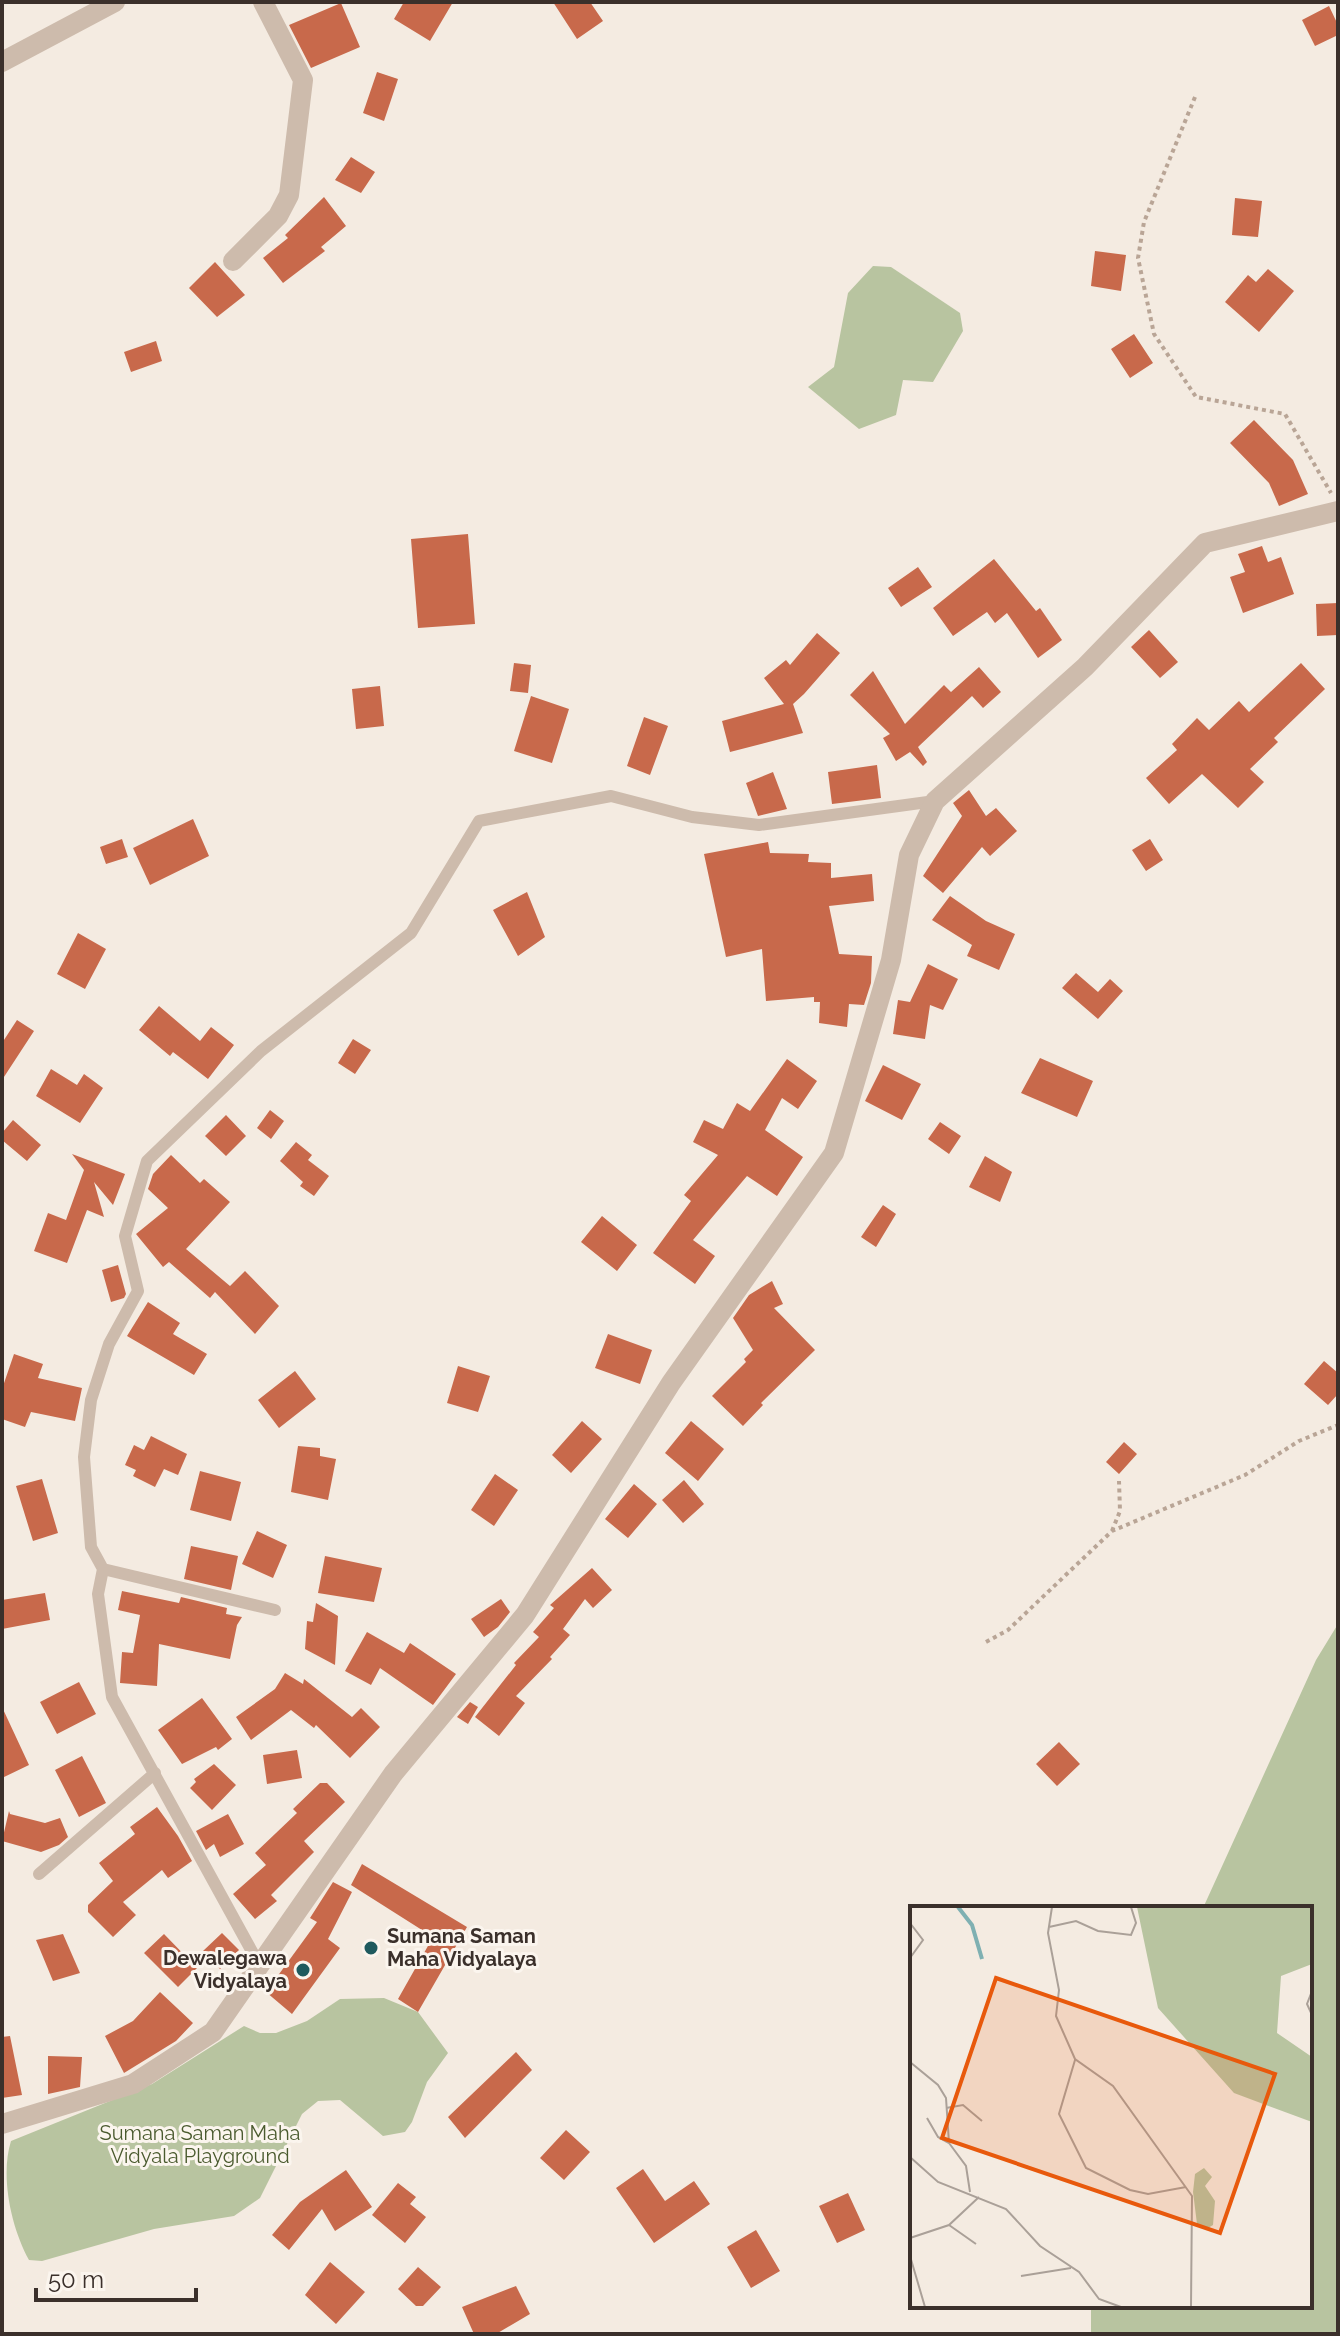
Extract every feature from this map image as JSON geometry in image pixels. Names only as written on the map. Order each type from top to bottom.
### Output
[{"type":"street","points":[[2,62],[115,2]]},
{"type":"street","points":[[233,261],[278,216],[289,195],[303,80],[263,2]]},
{"type":"street","points":[[2,2124],[133,2084],[213,2032],[393,1774],[525,1615],[671,1383],[834,1153],[891,960],[909,855],[935,801],[1085,667],[1205,543],[1336,511]]},
{"type":"lane","points":[[260,1966],[112,1697],[98,1594],[103,1569],[91,1547],[84,1457],[91,1400],[109,1344],[138,1291],[125,1236],[147,1161],[261,1051],[411,933],[479,821],[611,796],[692,817],[759,825],[935,801]]},
{"type":"lane","points":[[103,1569],[275,1610]]},
{"type":"lane","points":[[39,1874],[155,1773]]},
{"type":"path","points":[[1195,97],[1144,222],[1138,258],[1154,334],[1196,397],[1285,414],[1332,495],[1336,511]]},
{"type":"path","points":[[986,1642],[1008,1630],[1112,1531],[1245,1475],[1299,1441],[1338,1425]]},
{"type":"path","points":[[1112,1531],[1120,1511],[1119,1481]]},
{"type":"green space","points":[[873,266],[891,267],[960,313],[963,331],[933,382],[903,380],[896,415],[859,429],[808,387],[834,367],[848,293]]},
{"type":"green space","points":[[1338,1624],[1338,2334],[1091,2334],[1091,2308],[1312,2308],[1312,1906],[1204,1906],[1316,1660]]},
{"type":"green space","name":"Sumana Saman Maha Vidyala Playground","points":[[384,1998],[418,2012],[448,2053],[427,2082],[405,2132],[383,2136],[340,2100],[318,2101],[302,2114],[260,2198],[234,2216],[154,2229],[42,2261],[29,2260],[9,2201],[7,2170],[11,2141],[152,2084],[244,2026],[260,2033],[276,2033],[307,2021],[340,1999]]},
{"type":"building","points":[[404,2],[453,2],[430,41],[394,19]]},
{"type":"building","points":[[553,2],[590,2],[603,21],[577,39]]},
{"type":"building","points":[[341,3],[360,47],[311,68],[289,25]]},
{"type":"building","points":[[1329,6],[1338,25],[1338,35],[1315,46],[1302,20]]},
{"type":"building","points":[[377,72],[398,79],[384,121],[363,113]]},
{"type":"building","points":[[351,157],[375,172],[361,193],[335,180]]},
{"type":"building","points":[[324,197],[346,226],[321,247],[325,251],[283,283],[263,258],[288,238],[285,235]]},
{"type":"building","points":[[1235,198],[1262,201],[1258,237],[1232,235]]},
{"type":"building","points":[[1095,251],[1126,255],[1121,291],[1091,286]]},
{"type":"building","points":[[215,262],[245,295],[217,317],[189,288]]},
{"type":"building","points":[[1268,269],[1294,291],[1259,332],[1225,302],[1248,275],[1256,282]]},
{"type":"building","points":[[1134,334],[1153,363],[1130,378],[1111,349]]},
{"type":"building","points":[[156,341],[162,361],[131,372],[124,352]]},
{"type":"building","points":[[1254,420],[1293,460],[1308,494],[1279,506],[1269,483],[1230,443]]},
{"type":"building","points":[[468,534],[475,624],[418,628],[411,539]]},
{"type":"building","points":[[1262,546],[1268,562],[1281,557],[1294,594],[1243,613],[1230,577],[1245,572],[1238,554]]},
{"type":"building","points":[[994,559],[1036,611],[1040,608],[1062,640],[1038,658],[1007,613],[995,623],[987,612],[953,636],[933,608]]},
{"type":"building","points":[[918,567],[932,587],[901,607],[888,588]]},
{"type":"building","points":[[1338,603],[1338,635],[1317,636],[1316,604]]},
{"type":"building","points":[[1149,630],[1178,662],[1160,678],[1131,647]]},
{"type":"building","points":[[817,633],[840,653],[793,704],[803,733],[730,752],[722,721],[784,704],[764,678],[786,660],[790,665]]},
{"type":"building","points":[[514,663],[531,665],[528,693],[510,691]]},
{"type":"building","points":[[1301,663],[1325,689],[1274,738],[1278,742],[1250,769],[1264,782],[1238,808],[1202,774],[1169,804],[1146,778],[1177,750],[1172,744],[1197,718],[1209,730],[1239,701],[1249,712]]},
{"type":"building","points":[[979,667],[1001,692],[983,708],[972,696],[918,747],[927,762],[923,766],[910,752],[896,761],[883,738],[890,734],[850,695],[873,671],[905,724],[944,685],[951,692]]},
{"type":"building","points":[[380,686],[384,726],[356,729],[352,689]]},
{"type":"building","points":[[531,696],[569,709],[552,763],[514,751]]},
{"type":"building","points":[[644,717],[668,726],[650,775],[627,766]]},
{"type":"building","points":[[877,765],[881,798],[832,804],[828,772]]},
{"type":"building","points":[[773,772],[787,809],[758,816],[746,783]]},
{"type":"building","points":[[969,790],[986,816],[996,808],[1017,831],[990,856],[982,847],[943,893],[923,876],[962,816],[953,803]]},
{"type":"building","points":[[193,819],[209,856],[150,885],[133,848]]},
{"type":"building","points":[[122,839],[128,857],[106,864],[100,847]]},
{"type":"building","points":[[1150,839],[1163,860],[1146,871],[1132,850]]},
{"type":"building","points":[[768,842],[770,853],[809,854],[808,862],[831,863],[831,878],[872,874],[874,901],[829,906],[839,954],[872,956],[871,983],[864,1005],[849,1004],[847,1027],[819,1023],[820,1002],[814,1002],[814,997],[766,1001],[762,949],[726,957],[704,854]]},
{"type":"building","points":[[527,892],[545,937],[518,956],[493,910]]},
{"type":"building","points":[[950,896],[986,921],[1015,934],[999,970],[967,956],[972,945],[932,920]]},
{"type":"building","points":[[78,933],[106,949],[85,989],[57,974]]},
{"type":"building","points":[[928,964],[958,979],[943,1010],[930,1005],[925,1039],[893,1034],[898,1000],[910,1002]]},
{"type":"building","points":[[1076,973],[1098,992],[1110,979],[1123,991],[1098,1019],[1062,988]]},
{"type":"building","points":[[159,1006],[200,1041],[211,1027],[234,1045],[208,1079],[173,1052],[170,1056],[139,1030]]},
{"type":"building","points":[[17,1020],[34,1031],[2,1080],[2,1043]]},
{"type":"building","points":[[353,1039],[371,1050],[355,1074],[338,1063]]},
{"type":"building","points":[[1040,1058],[1093,1081],[1077,1117],[1021,1093]]},
{"type":"building","points":[[787,1059],[817,1081],[798,1109],[782,1098],[765,1130],[803,1157],[777,1196],[747,1176],[693,1240],[715,1256],[695,1284],[653,1253],[691,1201],[684,1195],[718,1155],[693,1142],[704,1120],[723,1129],[737,1103],[750,1111]]},
{"type":"building","points":[[883,1065],[921,1084],[902,1120],[865,1101]]},
{"type":"building","points":[[51,1069],[77,1085],[84,1074],[103,1088],[80,1123],[36,1096]]},
{"type":"building","points":[[270,1110],[284,1121],[271,1139],[257,1128]]},
{"type":"building","points":[[226,1115],[246,1136],[226,1156],[205,1136]]},
{"type":"building","points":[[13,1120],[41,1145],[27,1161],[2,1140],[2,1133]]},
{"type":"building","points":[[940,1122],[961,1136],[949,1154],[928,1139]]},
{"type":"building","points":[[296,1142],[312,1155],[308,1160],[329,1176],[314,1196],[300,1186],[303,1182],[280,1161]]},
{"type":"building","points":[[72,1154],[125,1174],[113,1205],[94,1182],[104,1217],[87,1210],[67,1263],[34,1251],[48,1213],[66,1220],[84,1170]]},
{"type":"building","points":[[171,1155],[200,1183],[204,1179],[230,1202],[186,1249],[230,1286],[245,1271],[279,1306],[255,1334],[215,1292],[210,1298],[169,1262],[163,1267],[136,1234],[168,1208],[148,1189],[153,1174]]},
{"type":"building","points":[[985,1156],[1012,1172],[1000,1202],[969,1187]]},
{"type":"building","points":[[883,1205],[896,1214],[876,1247],[861,1237]]},
{"type":"building","points":[[602,1216],[637,1245],[617,1271],[581,1242]]},
{"type":"building","points":[[118,1265],[126,1294],[124,1298],[111,1302],[102,1270]]},
{"type":"building","points":[[772,1281],[783,1304],[774,1308],[815,1350],[761,1403],[763,1405],[743,1426],[712,1396],[746,1362],[744,1359],[753,1350],[733,1318],[749,1295]]},
{"type":"building","points":[[148,1302],[180,1323],[173,1334],[207,1354],[194,1375],[127,1336]]},
{"type":"building","points":[[608,1334],[652,1350],[640,1384],[595,1368]]},
{"type":"building","points":[[14,1354],[43,1364],[38,1378],[82,1388],[75,1421],[31,1412],[25,1427],[2,1419],[2,1389]]},
{"type":"building","points":[[1324,1361],[1338,1373],[1338,1394],[1328,1405],[1304,1384]]},
{"type":"building","points":[[458,1366],[490,1376],[478,1412],[447,1403]]},
{"type":"building","points":[[295,1371],[316,1399],[279,1428],[258,1400]]},
{"type":"building","points":[[582,1421],[602,1439],[571,1473],[552,1455]]},
{"type":"building","points":[[691,1421],[724,1449],[698,1481],[665,1453]]},
{"type":"building","points":[[151,1436],[187,1454],[178,1475],[164,1469],[155,1487],[133,1476],[136,1470],[125,1465],[134,1445],[144,1450]]},
{"type":"building","points":[[1124,1442],[1137,1454],[1119,1474],[1106,1462]]},
{"type":"building","points":[[298,1446],[320,1448],[320,1456],[336,1459],[328,1500],[291,1492]]},
{"type":"building","points":[[200,1471],[241,1482],[231,1521],[190,1510]]},
{"type":"building","points":[[495,1474],[518,1490],[494,1526],[471,1510]]},
{"type":"building","points":[[42,1479],[58,1533],[33,1541],[16,1486]]},
{"type":"building","points":[[684,1480],[704,1504],[683,1523],[662,1500]]},
{"type":"building","points":[[634,1484],[657,1504],[628,1538],[605,1519]]},
{"type":"building","points":[[257,1531],[287,1545],[273,1578],[242,1564]]},
{"type":"building","points":[[191,1546],[238,1556],[231,1590],[184,1579]]},
{"type":"building","points":[[325,1556],[382,1568],[374,1602],[318,1593]]},
{"type":"building","points":[[592,1568],[612,1590],[593,1608],[585,1599],[563,1629],[570,1635],[550,1657],[552,1659],[516,1696],[525,1703],[499,1736],[475,1717],[516,1665],[514,1663],[539,1637],[533,1632],[554,1608],[550,1605]]},
{"type":"building","points":[[122,1591],[179,1603],[181,1597],[227,1608],[226,1614],[242,1617],[237,1625],[230,1659],[159,1644],[157,1686],[120,1683],[122,1652],[133,1653],[140,1615],[118,1610]]},
{"type":"building","points":[[45,1593],[50,1620],[2,1629],[2,1600]]},
{"type":"building","points":[[501,1599],[510,1612],[498,1627],[484,1637],[471,1619]]},
{"type":"building","points":[[316,1603],[338,1616],[335,1665],[305,1649],[307,1621],[313,1622]]},
{"type":"building","points":[[367,1632],[404,1653],[410,1643],[456,1674],[433,1705],[380,1668],[371,1685],[345,1671]]},
{"type":"building","points":[[285,1673],[303,1684],[304,1679],[352,1717],[361,1708],[380,1727],[350,1758],[316,1725],[314,1728],[291,1710],[251,1740],[236,1717],[275,1689]]},
{"type":"building","points":[[79,1682],[96,1714],[57,1734],[40,1702]]},
{"type":"building","points":[[202,1698],[232,1739],[218,1750],[216,1747],[182,1764],[158,1730]]},
{"type":"building","points":[[470,1702],[478,1707],[468,1724],[457,1717]]},
{"type":"building","points":[[2,1707],[29,1765],[2,1778]]},
{"type":"building","points":[[1059,1742],[1080,1764],[1057,1786],[1036,1764]]},
{"type":"building","points":[[297,1750],[302,1778],[267,1784],[263,1755]]},
{"type":"building","points":[[82,1756],[106,1803],[79,1817],[55,1770]]},
{"type":"building","points":[[214,1764],[236,1785],[212,1810],[190,1788],[196,1782],[194,1779]]},
{"type":"building","points":[[320,1783],[327,1783],[345,1802],[304,1841],[314,1852],[271,1895],[277,1901],[255,1919],[233,1894],[266,1865],[255,1853],[297,1813],[293,1809]]},
{"type":"building","points":[[157,1807],[192,1861],[168,1878],[162,1870],[123,1902],[136,1915],[113,1937],[88,1912],[88,1905],[113,1881],[99,1863],[135,1834],[130,1827]]},
{"type":"building","points":[[9,1811],[10,1814],[45,1823],[60,1818],[68,1837],[59,1845],[41,1852],[2,1841]]},
{"type":"building","points":[[228,1814],[244,1844],[220,1857],[214,1844],[206,1850],[196,1831]]},
{"type":"building","points":[[362,1864],[467,1927],[418,2012],[398,1999],[433,1937],[351,1885]]},
{"type":"building","name":"Dewalegawa Vidyalaya","points":[[333,1882],[352,1892],[328,1939],[340,1948],[292,2014],[266,1992],[317,1922],[310,1918]]},
{"type":"building","points":[[222,1933],[239,1950],[220,1969],[203,1951]]},
{"type":"building","points":[[63,1934],[80,1973],[53,1981],[36,1940]]},
{"type":"building","points":[[164,1934],[197,1968],[178,1987],[144,1953]]},
{"type":"building","points":[[160,1992],[193,2023],[176,2041],[124,2073],[105,2036],[133,2021]]},
{"type":"building","points":[[10,2036],[22,2095],[2,2098],[2,2037]]},
{"type":"building","points":[[516,2052],[532,2070],[465,2138],[448,2117]]},
{"type":"building","points":[[48,2056],[82,2057],[80,2087],[48,2094]]},
{"type":"building","points":[[566,2130],[590,2152],[564,2180],[540,2158]]},
{"type":"building","points":[[643,2169],[665,2201],[694,2181],[710,2204],[654,2243],[616,2188]]},
{"type":"building","points":[[346,2170],[372,2207],[335,2231],[322,2209],[289,2250],[272,2235],[300,2202]]},
{"type":"building","points":[[398,2183],[416,2197],[410,2204],[426,2217],[405,2243],[372,2215]]},
{"type":"building","points":[[848,2193],[865,2230],[837,2243],[819,2206]]},
{"type":"building","points":[[756,2230],[780,2271],[751,2288],[727,2247]]},
{"type":"building","points":[[330,2262],[365,2292],[336,2324],[305,2295]]},
{"type":"building","points":[[418,2267],[441,2287],[423,2306],[416,2306],[398,2289]]},
{"type":"building","points":[[516,2286],[530,2314],[496,2334],[474,2334],[462,2307]]},
{"type":"place","name":"Sumana Saman Maha Vidyalaya","points":[[371,1948]]},
{"type":"place","name":"Dewalegawa Vidyalaya","points":[[303,1970]]}]
